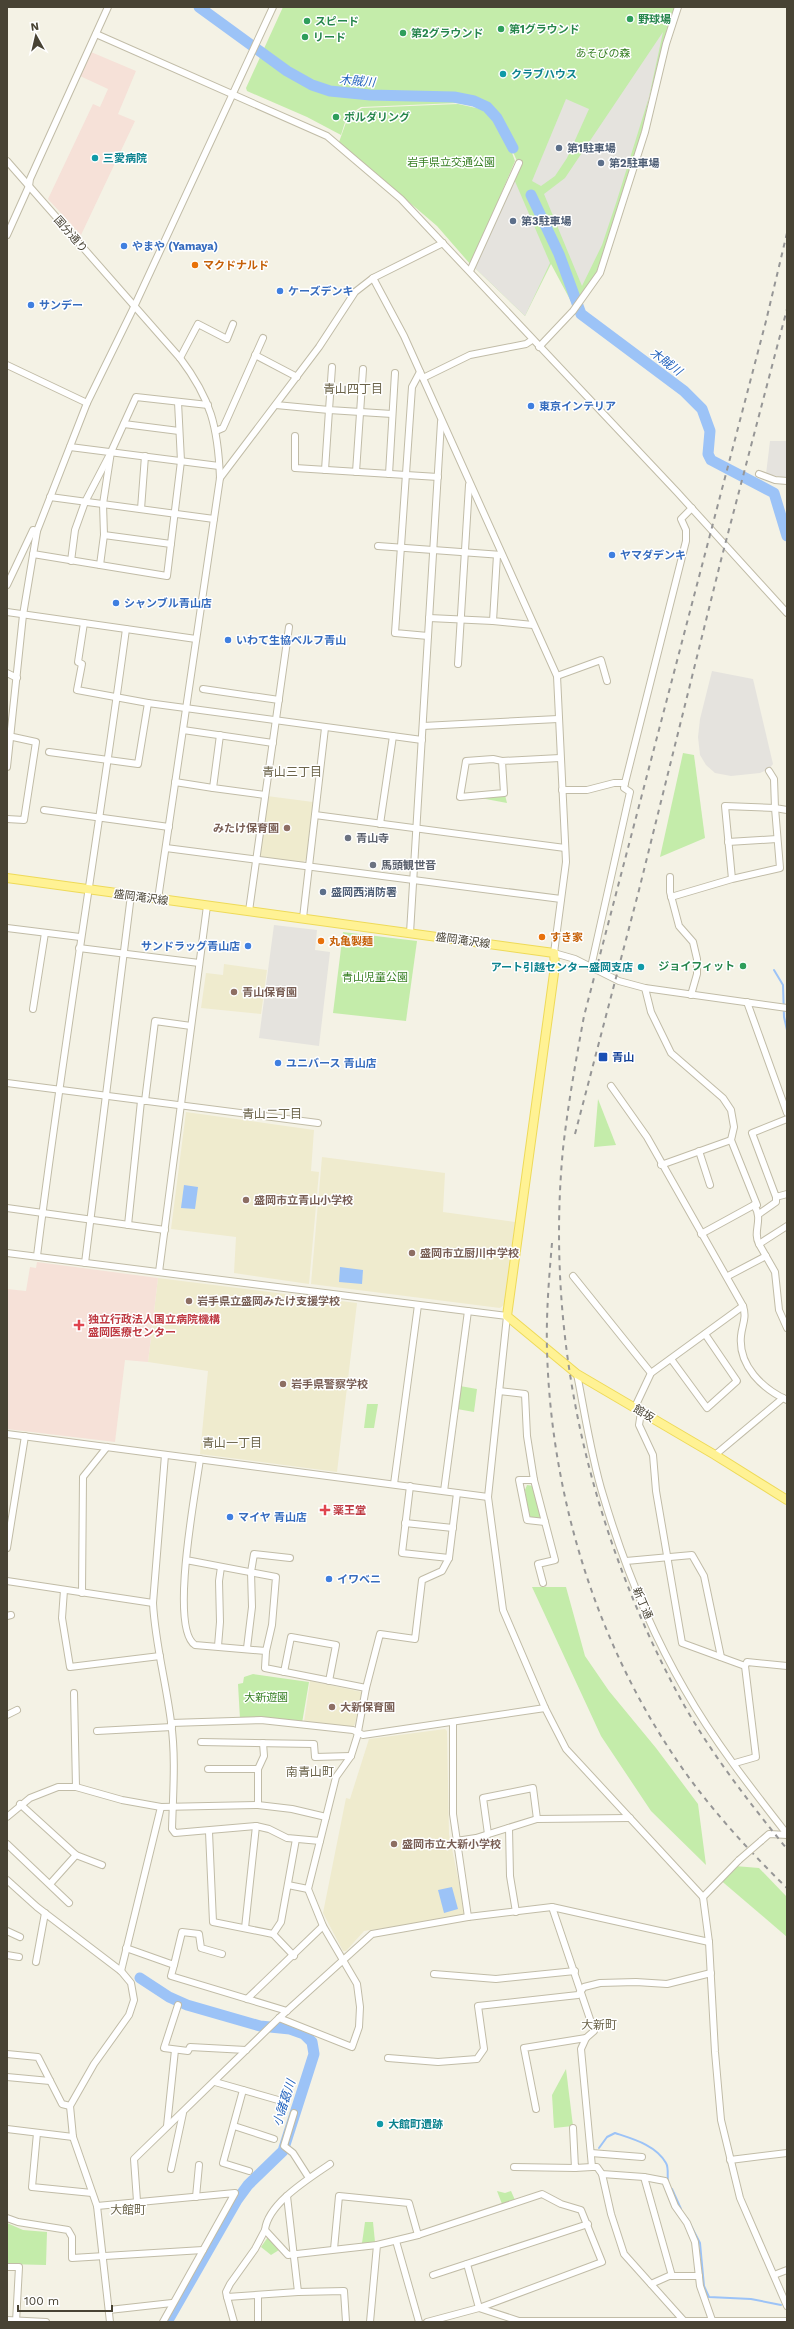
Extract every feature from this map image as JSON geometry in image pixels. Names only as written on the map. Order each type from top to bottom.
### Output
[{"type":"main road","name":"盛岡滝沢線","points":[[7,878],[554,953]]},
{"type":"main road","points":[[507,1316],[555,966],[554,953]]},
{"type":"main road","name":"館坂","points":[[507,1316],[576,1374],[638,1409],[787,1500]]},
{"type":"street","points":[[7,235],[29,186],[30,179],[108,7]]},
{"type":"street","points":[[7,767],[23,614],[37,531],[87,403],[134,307],[273,7]]},
{"type":"street","points":[[539,347],[573,311],[600,273],[619,218],[645,132],[666,44],[678,7]]},
{"type":"street","points":[[96,34],[233,96],[327,136],[401,199],[470,271],[532,340],[692,508],[787,612]]},
{"type":"street","name":"国分通り","points":[[7,162],[193,374],[208,405],[216,431],[220,478],[158,899]]},
{"type":"street","points":[[470,271],[519,163]]},
{"type":"street","points":[[220,478],[297,377],[355,292],[373,278],[443,243]]},
{"type":"street","points":[[373,278],[404,336],[499,555],[557,676],[566,862],[554,953],[575,959],[619,981],[645,988],[787,1008]]},
{"type":"street","points":[[180,358],[198,324],[227,339],[234,324]]},
{"type":"street","points":[[216,431],[224,428],[263,338]]},
{"type":"street","points":[[428,636],[395,633],[412,386],[421,375],[470,355],[526,344],[532,340]]},
{"type":"street","points":[[255,355],[297,377]]},
{"type":"street","points":[[7,366],[87,403]]},
{"type":"street","points":[[325,470],[332,366]]},
{"type":"street","points":[[356,472],[363,370]]},
{"type":"street","points":[[388,474],[395,373]]},
{"type":"street","points":[[72,561],[74,530],[85,502],[111,452],[136,397],[208,405]]},
{"type":"street","points":[[33,554],[167,576],[181,461],[178,402]]},
{"type":"street","points":[[276,405],[392,414]]},
{"type":"street","points":[[410,933],[441,421]]},
{"type":"street","points":[[124,424],[179,430]]},
{"type":"street","points":[[295,436],[295,468],[438,476]]},
{"type":"street","points":[[70,446],[220,466]]},
{"type":"street","points":[[100,565],[104,535],[103,504],[111,452]]},
{"type":"street","points":[[141,509],[145,456]]},
{"type":"street","points":[[759,474],[775,480],[787,481]]},
{"type":"street","points":[[458,664],[469,483]]},
{"type":"street","points":[[50,497],[214,519]]},
{"type":"street","points":[[591,967],[630,792],[624,788],[625,782],[686,540],[686,530],[681,518],[692,508]]},
{"type":"street","points":[[7,585],[33,530],[37,531]]},
{"type":"street","points":[[104,535],[171,544]]},
{"type":"street","points":[[378,546],[499,555]]},
{"type":"street","points":[[494,621],[499,555]]},
{"type":"street","points":[[7,612],[196,639]]},
{"type":"street","points":[[429,618],[494,621],[533,625]]},
{"type":"street","points":[[84,623],[78,662],[82,664],[77,690],[116,699],[148,704],[422,740]]},
{"type":"street","points":[[249,911],[289,626]]},
{"type":"street","points":[[37,1256],[58,1090],[80,937],[108,761],[126,629]]},
{"type":"street","points":[[557,676],[601,660],[607,681]]},
{"type":"street","points":[[7,673],[16,678]]},
{"type":"street","points":[[203,689],[279,700]]},
{"type":"street","points":[[49,752],[138,764],[148,704]]},
{"type":"street","points":[[423,726],[558,719]]},
{"type":"street","points":[[303,918],[325,728]]},
{"type":"street","points":[[183,730],[273,743]]},
{"type":"street","points":[[213,788],[220,735]]},
{"type":"street","points":[[380,824],[393,736]]},
{"type":"street","points":[[7,819],[24,820],[36,742],[13,737]]},
{"type":"street","points":[[502,760],[504,793],[460,797],[466,761],[560,758]]},
{"type":"street","points":[[671,897],[732,879],[780,868],[774,779],[769,771]]},
{"type":"street","points":[[175,782],[265,795]]},
{"type":"street","points":[[562,790],[587,790],[614,783],[625,782]]},
{"type":"street","points":[[732,879],[725,806],[775,808],[787,810]]},
{"type":"street","points":[[44,810],[169,827]]},
{"type":"street","points":[[315,815],[417,830],[565,848]]},
{"type":"street","points":[[728,842],[778,839]]},
{"type":"street","points":[[166,848],[560,899]]},
{"type":"street","points":[[670,877],[671,897],[679,926],[693,942],[697,959],[697,974],[691,995]]},
{"type":"street","points":[[85,1263],[131,895]]},
{"type":"street","points":[[159,1272],[207,906]]},
{"type":"street","points":[[7,928],[80,937]]},
{"type":"street","points":[[33,1009],[45,933]]},
{"type":"street","points":[[79,948],[199,963]]},
{"type":"street","points":[[645,988],[650,1012],[671,1053],[722,1098],[731,1110],[734,1127],[731,1140],[757,1205],[754,1205],[700,1234]]},
{"type":"street","points":[[747,1002],[787,1113]]},
{"type":"street","points":[[128,1225],[143,1101],[156,1021],[191,1026]]},
{"type":"street","points":[[7,1084],[318,1123]]},
{"type":"street","points":[[611,1086],[647,1137],[700,1234],[728,1276],[743,1306],[746,1313],[741,1337],[746,1362],[756,1379],[770,1392],[785,1399],[715,1455]]},
{"type":"street","points":[[759,1214],[776,1202],[776,1197],[752,1133],[787,1119]]},
{"type":"street","points":[[661,1165],[731,1140]]},
{"type":"street","points":[[699,1151],[710,1185]]},
{"type":"street","points":[[776,1197],[787,1194]]},
{"type":"street","points":[[754,1205],[759,1214],[756,1235],[775,1272],[779,1310],[786,1323]]},
{"type":"street","points":[[7,1208],[165,1230]]},
{"type":"street","points":[[760,1244],[787,1226]]},
{"type":"street","points":[[7,1253],[507,1316],[488,1496],[503,1610],[545,1708],[566,1749],[703,1897],[709,1942],[721,2120],[740,2198],[787,2304]]},
{"type":"street","points":[[728,1276],[766,1256]]},
{"type":"street","points":[[573,1276],[651,1373]]},
{"type":"street","points":[[394,1484],[418,1305]]},
{"type":"street","points":[[743,1306],[651,1373],[638,1409],[639,1425],[654,1455],[656,1491],[682,1643],[745,1666]]},
{"type":"street","points":[[444,1491],[468,1312]]},
{"type":"street","points":[[671,1359],[707,1408],[737,1381],[705,1334]]},
{"type":"street","name":"新丁通","points":[[576,1374],[602,1494],[626,1561],[658,1637],[685,1690],[766,1807],[787,1834]]},
{"type":"street","points":[[499,1391],[525,1394],[527,1436],[534,1480],[555,1560],[538,1564],[543,1583]]},
{"type":"street","points":[[7,1434],[488,1496]]},
{"type":"street","points":[[7,1548],[10,1515],[25,1436]]},
{"type":"street","points":[[82,1593],[83,1477],[107,1447]]},
{"type":"street","points":[[165,1455],[153,1603],[154,1628],[172,1725],[174,1766],[172,1829],[175,1833],[209,1832],[256,1826],[269,1829],[287,1838],[320,1841]]},
{"type":"street","points":[[200,1459],[186,1560],[184,1598],[186,1628],[191,1643],[195,1645],[247,1648],[266,1651]]},
{"type":"street","points":[[534,1480],[519,1480],[527,1520],[545,1522]]},
{"type":"street","points":[[410,1486],[402,1553],[449,1558]]},
{"type":"street","points":[[279,2018],[352,2047],[359,2027],[360,2007],[357,1984],[323,1926],[308,1889],[336,1777],[351,1756],[358,1732],[366,1688],[380,1634],[415,1639],[422,1580],[442,1571],[449,1558],[457,1493]]},
{"type":"street","points":[[405,1523],[453,1528]]},
{"type":"street","points":[[247,1648],[252,1607],[251,1572],[254,1554],[290,1558]]},
{"type":"street","points":[[626,1561],[668,1559],[692,1555],[704,1576],[721,1658]]},
{"type":"street","points":[[186,1560],[276,1577],[272,1625],[266,1651],[265,1668],[366,1688]]},
{"type":"street","points":[[218,1646],[220,1622],[218,1581],[221,1567]]},
{"type":"street","points":[[7,1581],[153,1603]]},
{"type":"street","points":[[64,1590],[62,1618],[70,1667],[160,1656]]},
{"type":"street","points":[[284,1672],[291,1638],[336,1645],[329,1681]]},
{"type":"street","points":[[735,1763],[756,1757],[745,1666],[747,1662],[787,1666]]},
{"type":"street","points":[[74,1693],[76,1786]]},
{"type":"street","points":[[98,1731],[261,1720],[358,1732],[363,1735],[453,1724],[545,1708]]},
{"type":"street","points":[[7,1715],[17,1710]]},
{"type":"street","points":[[453,1724],[453,1814],[468,1917]]},
{"type":"street","points":[[201,1742],[314,1744],[315,1757],[351,1756]]},
{"type":"street","points":[[258,1805],[258,1769],[264,1756],[263,1743]]},
{"type":"street","points":[[208,1769],[258,1769]]},
{"type":"street","points":[[7,1817],[20,1804],[30,1798],[52,1789],[76,1786],[122,1800],[161,1807],[172,1808],[258,1805],[292,1809],[326,1817]]},
{"type":"street","points":[[488,1834],[483,1798],[533,1788],[537,1819]]},
{"type":"street","points":[[20,1804],[76,1855],[102,1865]]},
{"type":"street","points":[[121,1970],[161,1807]]},
{"type":"street","points":[[456,1841],[488,1834],[537,1819],[630,1818]]},
{"type":"street","points":[[245,1928],[256,1826]]},
{"type":"street","points":[[509,1828],[510,1876],[516,1912]]},
{"type":"street","points":[[209,1832],[213,1922],[273,1934],[294,1956]]},
{"type":"street","points":[[703,1897],[761,1840],[769,1834],[787,1834]]},
{"type":"street","points":[[273,1934],[281,1922],[296,1839]]},
{"type":"street","points":[[7,1844],[69,1903]]},
{"type":"street","points":[[50,1884],[76,1855]]},
{"type":"street","points":[[7,1880],[45,1913],[121,1970],[131,1983],[134,2000],[129,2015],[94,2064],[70,2106],[73,2137],[97,2206],[104,2257],[110,2322]]},
{"type":"street","points":[[288,1885],[308,1889]]},
{"type":"street","points":[[137,2201],[134,2159],[215,2082],[286,2011],[372,1934],[468,1917],[552,1907],[709,1942]]},
{"type":"street","points":[[552,1907],[582,1991],[594,2031],[586,2038],[580,2049],[592,2167]]},
{"type":"street","points":[[36,1962],[45,1913]]},
{"type":"street","points":[[247,1999],[294,1956],[323,1926]]},
{"type":"street","points":[[7,1931],[20,1938]]},
{"type":"street","points":[[222,1954],[201,1948],[200,1934],[182,1932],[171,1976],[286,2011]]},
{"type":"street","points":[[126,1948],[174,1964]]},
{"type":"street","points":[[7,1955],[19,1957]]},
{"type":"street","points":[[434,1974],[496,1979],[575,1971]]},
{"type":"street","points":[[388,2058],[438,2062],[477,2060],[484,2049],[478,2006],[578,1995],[584,1987],[600,1983],[636,1982],[667,1984],[711,1973]]},
{"type":"street","points":[[178,2005],[164,2048],[188,2051],[190,2047],[246,2050]]},
{"type":"street","points":[[536,2109],[524,2048],[586,2038]]},
{"type":"street","points":[[167,2126],[175,2050]]},
{"type":"street","points":[[7,2054],[38,2057],[62,2104],[70,2106]]},
{"type":"street","points":[[7,2077],[50,2081]]},
{"type":"street","points":[[215,2082],[285,2102]]},
{"type":"street","points":[[243,2090],[223,2163],[249,2171]]},
{"type":"street","points":[[171,2169],[183,2112]]},
{"type":"street","points":[[294,2113],[284,2146],[293,2153],[309,2178]]},
{"type":"street","points":[[234,2126],[274,2139]]},
{"type":"street","points":[[573,2128],[575,2168]]},
{"type":"street","points":[[7,2129],[73,2137]]},
{"type":"street","points":[[37,2133],[32,2187],[92,2193]]},
{"type":"street","points":[[730,2160],[787,2153]]},
{"type":"street","points":[[591,2154],[642,2157]]},
{"type":"street","points":[[234,2322],[226,2292],[255,2249],[265,2230],[266,2221],[287,2196],[309,2178],[330,2164]]},
{"type":"street","points":[[196,2197],[199,2165]]},
{"type":"street","points":[[514,2167],[597,2167],[602,2174],[611,2214],[624,2254],[684,2321]]},
{"type":"street","points":[[602,2174],[644,2177],[665,2181],[675,2206],[687,2224],[695,2242],[703,2297],[712,2320]]},
{"type":"street","points":[[644,2177],[672,2276]]},
{"type":"street","points":[[97,2206],[137,2201],[235,2193],[163,2322]]},
{"type":"street","points":[[265,2230],[288,2255],[334,2248],[377,2245],[396,2241],[542,2194],[561,2204],[581,2210],[588,2224],[602,2262],[479,2308],[445,2319],[427,2322]]},
{"type":"street","points":[[287,2196],[292,2254],[298,2292]]},
{"type":"street","points":[[334,2248],[339,2196],[409,2203],[418,2235]]},
{"type":"street","points":[[7,2218],[18,2222],[68,2230],[72,2236],[72,2258],[203,2250]]},
{"type":"street","points":[[433,2275],[588,2224]]},
{"type":"street","points":[[396,2241],[419,2322]]},
{"type":"street","points":[[370,2322],[371,2294],[377,2245]]},
{"type":"street","points":[[467,2264],[479,2308]]},
{"type":"street","points":[[7,2266],[19,2267],[16,2321]]},
{"type":"street","points":[[774,2275],[787,2270]]},
{"type":"street","points":[[651,2284],[672,2276],[699,2276]]},
{"type":"street","points":[[227,2297],[298,2292],[344,2291],[346,2322]]},
{"type":"street","points":[[258,2295],[258,2322]]},
{"type":"street","points":[[109,2310],[172,2304]]},
{"type":"street","points":[[479,2308],[519,2320],[787,2321]]},
{"type":"street","points":[[7,2320],[46,2322]]},
{"type":"shaded area","name":"第2駐車場","points":[[663,32],[649,97],[617,200],[602,245],[582,286],[544,194],[565,178]]},
{"type":"shaded area","points":[[91,52],[136,71],[118,114],[135,121],[81,235],[48,199],[93,104],[100,107],[108,89],[80,76]]},
{"type":"shaded area","name":"第1駐車場","points":[[566,99],[589,109],[567,158],[555,176],[541,186],[532,181]]},
{"type":"shaded area","name":"第3駐車場","points":[[514,179],[550,263],[525,316],[474,267]]},
{"type":"shaded area","points":[[770,441],[787,441],[787,478],[766,474]]},
{"type":"shaded area","points":[[712,671],[753,679],[773,764],[769,769],[760,773],[731,776],[715,773],[706,765],[700,755],[698,737],[700,719]]},
{"type":"shaded area","name":"みたけ保育園","points":[[267,796],[313,802],[307,859],[302,863],[262,857],[260,854]]},
{"type":"shaded area","points":[[274,925],[317,930],[315,950],[330,952],[319,1046],[259,1038]]},
{"type":"shaded area","name":"青山保育園","points":[[224,964],[267,970],[261,1014],[201,1008],[206,973],[223,975]]},
{"type":"shaded area","name":"盛岡市立青山小学校","points":[[186,1112],[314,1130],[311,1171],[319,1172],[309,1284],[234,1273],[236,1237],[171,1229]]},
{"type":"shaded area","name":"盛岡市立厨川中学校","points":[[322,1157],[445,1173],[443,1212],[515,1222],[505,1304],[500,1308],[311,1284]]},
{"type":"shaded area","name":"独立行政法人国立病院機構 盛岡医療センター","points":[[37,1262],[158,1278],[148,1362],[125,1360],[115,1442],[7,1429],[7,1289],[26,1291],[30,1267],[36,1268]]},
{"type":"shaded area","points":[[158,1278],[357,1303],[337,1472],[200,1454],[208,1371],[148,1362]]},
{"type":"shaded area","name":"大新保育園","points":[[310,1681],[362,1692],[353,1727],[304,1722]]},
{"type":"shaded area","name":"盛岡市立大新小学校","points":[[445,1729],[447,1731],[449,1834],[465,1912],[462,1916],[364,1931],[346,1951],[343,1951],[323,1913],[346,1798],[350,1799],[369,1739]]},
{"type":"green space","points":[[283,7],[675,7],[649,97],[643,127],[597,271],[574,307],[551,264],[525,316],[474,267],[517,161],[505,134],[515,161],[471,265],[437,226],[339,142],[348,117],[362,108],[458,104],[490,111],[503,132],[491,109],[457,103],[361,107],[347,116],[341,135],[307,117],[247,91],[246,88]]},
{"type":"green space","points":[[683,753],[694,755],[705,838],[660,857]]},
{"type":"green space","points":[[505,795],[507,803],[475,797]]},
{"type":"green space","name":"青山児童公園","points":[[343,932],[417,941],[406,1021],[333,1013]]},
{"type":"green space","points":[[598,1099],[616,1145],[594,1147]]},
{"type":"green space","points":[[460,1386],[477,1389],[474,1412],[457,1409]]},
{"type":"green space","points":[[367,1404],[378,1404],[374,1428],[364,1428]]},
{"type":"green space","points":[[527,1485],[534,1486],[543,1519],[529,1518],[525,1490]]},
{"type":"green space","points":[[532,1587],[566,1587],[585,1656],[609,1691],[656,1748],[698,1804],[706,1865],[651,1811],[601,1736]]},
{"type":"green space","name":"大新遊園","points":[[253,1674],[309,1682],[302,1723],[240,1719],[238,1684],[243,1683],[244,1677]]},
{"type":"green space","points":[[735,1866],[759,1868],[787,1897],[787,1937],[718,1878]]},
{"type":"green space","points":[[566,2069],[573,2126],[554,2128],[552,2095]]},
{"type":"green space","points":[[497,2191],[505,2193],[511,2191],[515,2200],[502,2204]]},
{"type":"green space","points":[[365,2222],[373,2222],[375,2242],[362,2243]]},
{"type":"green space","points":[[7,2223],[23,2230],[47,2232],[46,2265],[7,2264]]},
{"type":"green space","points":[[268,2237],[279,2250],[271,2255],[261,2247]]},
{"type":"water","points":[[184,1185],[198,1187],[195,1209],[181,1208]]},
{"type":"water","points":[[340,1267],[363,1270],[362,1284],[339,1282]]},
{"type":"water","points":[[452,1887],[458,1909],[444,1913],[438,1890]]},
{"type":"waterway","name":"木賊川","points":[[199,7],[287,71],[312,85],[330,91],[370,95],[454,97],[474,101],[487,107],[497,118],[513,148]]},
{"type":"waterway","name":"木賊川","points":[[531,195],[559,254],[581,314],[684,391],[702,409],[710,431],[708,454],[711,460],[774,493],[787,536]]},
{"type":"waterway","points":[[774,970],[783,985],[784,1017],[787,1030]]},
{"type":"waterway","name":"小諸葛川","points":[[140,1978],[169,1997],[187,2005],[260,2026],[290,2029],[304,2034],[312,2042],[314,2054],[283,2151],[248,2185],[237,2200],[167,2322]]},
{"type":"waterway","points":[[599,2148],[607,2137],[615,2133],[644,2144],[662,2157],[666,2163],[668,2182]]},
{"type":"waterway","points":[[672,2189],[681,2209]]},
{"type":"waterway","points":[[687,2218],[700,2243],[704,2286],[709,2297],[751,2299],[781,2305]]},
{"type":"railway","points":[[787,233],[766,321],[584,1016],[565,1132],[559,1220],[561,1291],[568,1361],[580,1431],[598,1499],[620,1567],[647,1632],[679,1696],[716,1756],[758,1813],[787,1849]]},
{"type":"railway","points":[[575,1134],[639,890],[721,560],[787,309]]},
{"type":"railway","points":[[552,1243],[547,1337],[551,1407],[558,1463],[570,1520],[586,1575],[606,1629],[630,1681],[658,1731],[690,1779],[712,1808],[787,1888]]},
{"type":"place","name":"野球場","points":[[630,19]]},
{"type":"place","name":"スピード","points":[[307,21]]},
{"type":"place","name":"第1グラウンド","points":[[501,29]]},
{"type":"place","name":"第2グラウンド","points":[[403,33]]},
{"type":"place","name":"リード","points":[[305,37]]},
{"type":"place","name":"クラブハウス","points":[[503,74]]},
{"type":"place","name":"ボルダリング","points":[[336,117]]},
{"type":"place","name":"第1駐車場","points":[[559,148]]},
{"type":"place","name":"三愛病院","points":[[95,158]]},
{"type":"place","name":"第2駐車場","points":[[601,163]]},
{"type":"place","name":"第3駐車場","points":[[513,221]]},
{"type":"place","name":"やまや (Yamaya)","points":[[124,246]]},
{"type":"place","name":"マクドナルド","points":[[195,265]]},
{"type":"place","name":"ケーズデンキ","points":[[280,291]]},
{"type":"place","name":"サンデー","points":[[31,305]]},
{"type":"place","name":"東京インテリア","points":[[531,406]]},
{"type":"place","name":"ヤマダデンキ","points":[[612,555]]},
{"type":"place","name":"シャンブル青山店","points":[[116,603]]},
{"type":"place","name":"いわて生協ベルフ青山","points":[[228,640]]},
{"type":"place","name":"みたけ保育園","points":[[287,828]]},
{"type":"place","name":"青山寺","points":[[348,838]]},
{"type":"place","name":"馬頭観世音","points":[[373,865]]},
{"type":"place","name":"盛岡西消防署","points":[[323,892]]},
{"type":"place","name":"すき家","points":[[542,937]]},
{"type":"place","name":"丸亀製麺","points":[[321,941]]},
{"type":"place","name":"サンドラッグ青山店","points":[[248,946]]},
{"type":"place","name":"ジョイフィット","points":[[743,966]]},
{"type":"place","name":"アート引越センター盛岡支店","points":[[641,967]]},
{"type":"place","name":"青山保育園","points":[[234,992]]},
{"type":"place","name":"青山","points":[[603,1057]]},
{"type":"place","name":"ユニバース 青山店","points":[[278,1063]]},
{"type":"place","name":"盛岡市立青山小学校","points":[[246,1200]]},
{"type":"place","name":"盛岡市立厨川中学校","points":[[412,1253]]},
{"type":"place","name":"岩手県立盛岡みたけ支援学校","points":[[189,1301]]},
{"type":"place","name":"独立行政法人国立病院機構 盛岡医療センター","points":[[79,1325]]},
{"type":"place","name":"岩手県警察学校","points":[[283,1384]]},
{"type":"place","name":"薬王堂","points":[[325,1510]]},
{"type":"place","name":"マイヤ 青山店","points":[[230,1517]]},
{"type":"place","name":"イワベニ","points":[[329,1579]]},
{"type":"place","name":"大新保育園","points":[[332,1707]]},
{"type":"place","name":"盛岡市立大新小学校","points":[[394,1844]]},
{"type":"place","name":"大館町遺跡","points":[[380,2124]]},
{"type":"district","name":"青山四丁目","points":[[353,389]]},
{"type":"district","name":"青山三丁目","points":[[292,772]]},
{"type":"district","name":"青山二丁目","points":[[272,1114]]},
{"type":"district","name":"青山一丁目","points":[[232,1443]]},
{"type":"district","name":"南青山町","points":[[310,1772]]},
{"type":"district","name":"大新町","points":[[599,2025]]},
{"type":"district","name":"大館町","points":[[128,2210]]},
{"type":"park label","name":"あそびの森","points":[[603,53]]},
{"type":"park label","name":"岩手県立交通公園","points":[[451,162]]}]
